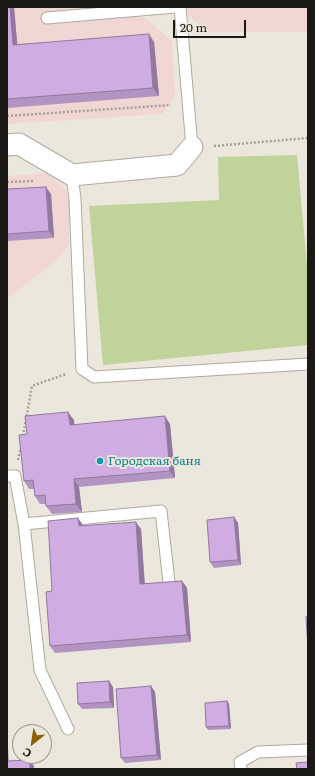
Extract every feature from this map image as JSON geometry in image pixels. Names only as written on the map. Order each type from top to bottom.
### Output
[{"type":"street","points":[[7,145],[19,144],[72,175],[177,165],[192,147]]},
{"type":"lane","points":[[47,18],[175,7]]},
{"type":"lane","points":[[180,7],[192,147]]},
{"type":"lane","points":[[72,175],[75,200],[82,369],[94,377],[308,364]]},
{"type":"lane","points":[[11,476],[24,524],[40,670],[68,729]]},
{"type":"lane","points":[[24,524],[161,511],[169,582]]},
{"type":"lane","points":[[241,769],[240,762],[258,752],[308,750]]},
{"type":"path","points":[[7,116],[188,104]]},
{"type":"path","points":[[192,147],[308,138]]},
{"type":"path","points":[[22,439],[32,386],[82,369]]},
{"type":"path","points":[[11,476],[21,446]]},
{"type":"shaded area","points":[[7,7],[127,7],[153,24],[172,42],[175,96],[162,114],[7,124]]},
{"type":"shaded area","points":[[178,7],[308,7],[308,32],[209,32]]},
{"type":"shaded area","points":[[48,173],[69,194],[69,245],[57,260],[7,299],[7,176]]},
{"type":"green space","points":[[297,155],[308,276],[308,345],[103,365],[89,206],[219,200],[218,157]]},
{"type":"building","points":[[7,7],[10,7],[13,45],[149,34],[153,88],[7,99]]},
{"type":"building","points":[[46,187],[49,231],[7,234],[7,189]]},
{"type":"building","name":"Городская баня","points":[[68,412],[70,425],[165,416],[170,471],[74,479],[76,504],[46,506],[45,495],[35,496],[33,480],[24,481],[19,435],[27,434],[25,416]]},
{"type":"building","points":[[234,517],[238,560],[210,562],[207,520]]},
{"type":"building","points":[[78,518],[79,526],[136,522],[140,584],[182,581],[187,635],[50,646],[46,592],[52,591],[48,521]]},
{"type":"building","points":[[306,617],[308,617],[308,648]]},
{"type":"building","points":[[109,681],[110,702],[78,704],[77,683]]},
{"type":"building","points":[[151,686],[157,755],[121,758],[116,689]]},
{"type":"building","points":[[227,701],[229,726],[206,727],[205,703]]},
{"type":"building","points":[[7,761],[12,761],[12,764],[30,764],[30,769],[7,769]]},
{"type":"building","points":[[308,762],[308,769],[297,769],[296,763]]},
{"type":"place","name":"Городская баня","points":[[100,461]]}]
